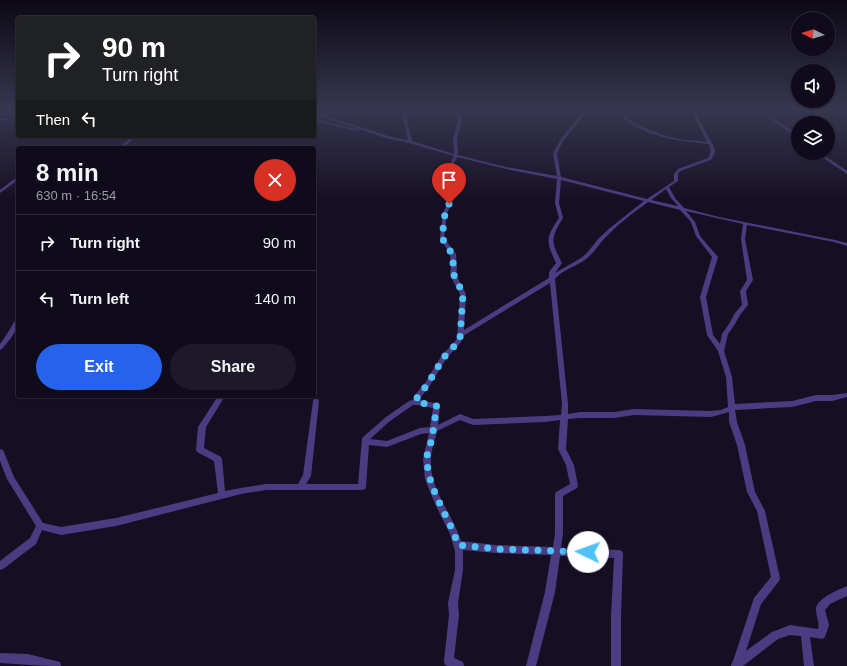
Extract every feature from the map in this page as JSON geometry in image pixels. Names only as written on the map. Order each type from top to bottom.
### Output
[{"type":"street","points":[[123,146],[131,139]]},
{"type":"street","points":[[396,139],[506,168],[559,178],[684,210],[835,241],[847,245]]},
{"type":"street","points":[[416,402],[417,398],[427,385],[444,357],[459,341],[460,335],[463,294],[454,275],[452,254],[442,240],[441,235],[445,213],[452,192],[446,175],[456,155],[455,139]]},
{"type":"street","points":[[531,666],[550,592],[559,533],[559,494],[574,486],[570,465],[562,448],[565,404],[552,279],[552,272],[559,263],[550,243],[550,236],[561,218],[557,203],[559,178],[555,154],[563,139]]},
{"type":"street","points":[[672,139],[708,142]]},
{"type":"street","points":[[460,335],[552,279],[556,274],[587,257],[603,238],[646,201],[676,181],[676,174],[679,170],[710,159],[713,152],[706,139]]},
{"type":"street","points":[[828,160],[847,173]]},
{"type":"street","points":[[0,192],[16,180]]},
{"type":"street","points":[[0,188],[7,187]]},
{"type":"street","points":[[667,187],[673,198],[693,222],[698,236],[711,250],[715,257],[703,297],[710,335],[721,351],[729,376],[733,422],[741,445],[751,492],[761,511],[776,578],[757,601],[736,665]]},
{"type":"street","points":[[721,351],[725,334],[737,314],[745,305],[743,291],[750,280],[743,239],[745,223]]},
{"type":"street","points":[[0,348],[16,324]]},
{"type":"street","points":[[366,442],[387,444],[420,431],[433,430],[460,417],[472,422],[545,419],[565,416],[614,415],[634,412],[711,414],[731,408],[792,404],[816,398],[832,398],[847,395]]},
{"type":"street","points":[[221,398],[202,427],[200,450],[218,459],[222,496]]},
{"type":"street","points":[[300,487],[307,476],[316,401]]},
{"type":"street","points":[[0,452],[11,479],[40,526],[61,531],[116,522],[242,491],[266,487],[362,487],[366,439],[388,419],[411,403],[416,402],[437,406],[427,459],[429,479],[439,504],[454,533],[459,551],[459,570],[453,603],[454,615],[449,664],[459,666]]},
{"type":"street","points":[[0,566],[33,541],[40,526]]},
{"type":"street","points":[[458,545],[496,549],[619,554],[616,616],[616,666]]},
{"type":"street","points":[[736,665],[775,635],[790,630],[822,634],[824,625],[820,609],[827,601],[847,591]]},
{"type":"street","points":[[805,632],[809,666]]},
{"type":"street","points":[[0,658],[28,659],[56,666]]},
{"type":"route","points":[[449,204],[445,213],[441,235],[442,240],[451,251],[454,275],[463,294],[461,309],[462,319],[459,341],[444,357],[435,373],[417,398],[416,402],[437,406],[427,459],[429,479],[458,545],[496,549],[588,552]]}]
